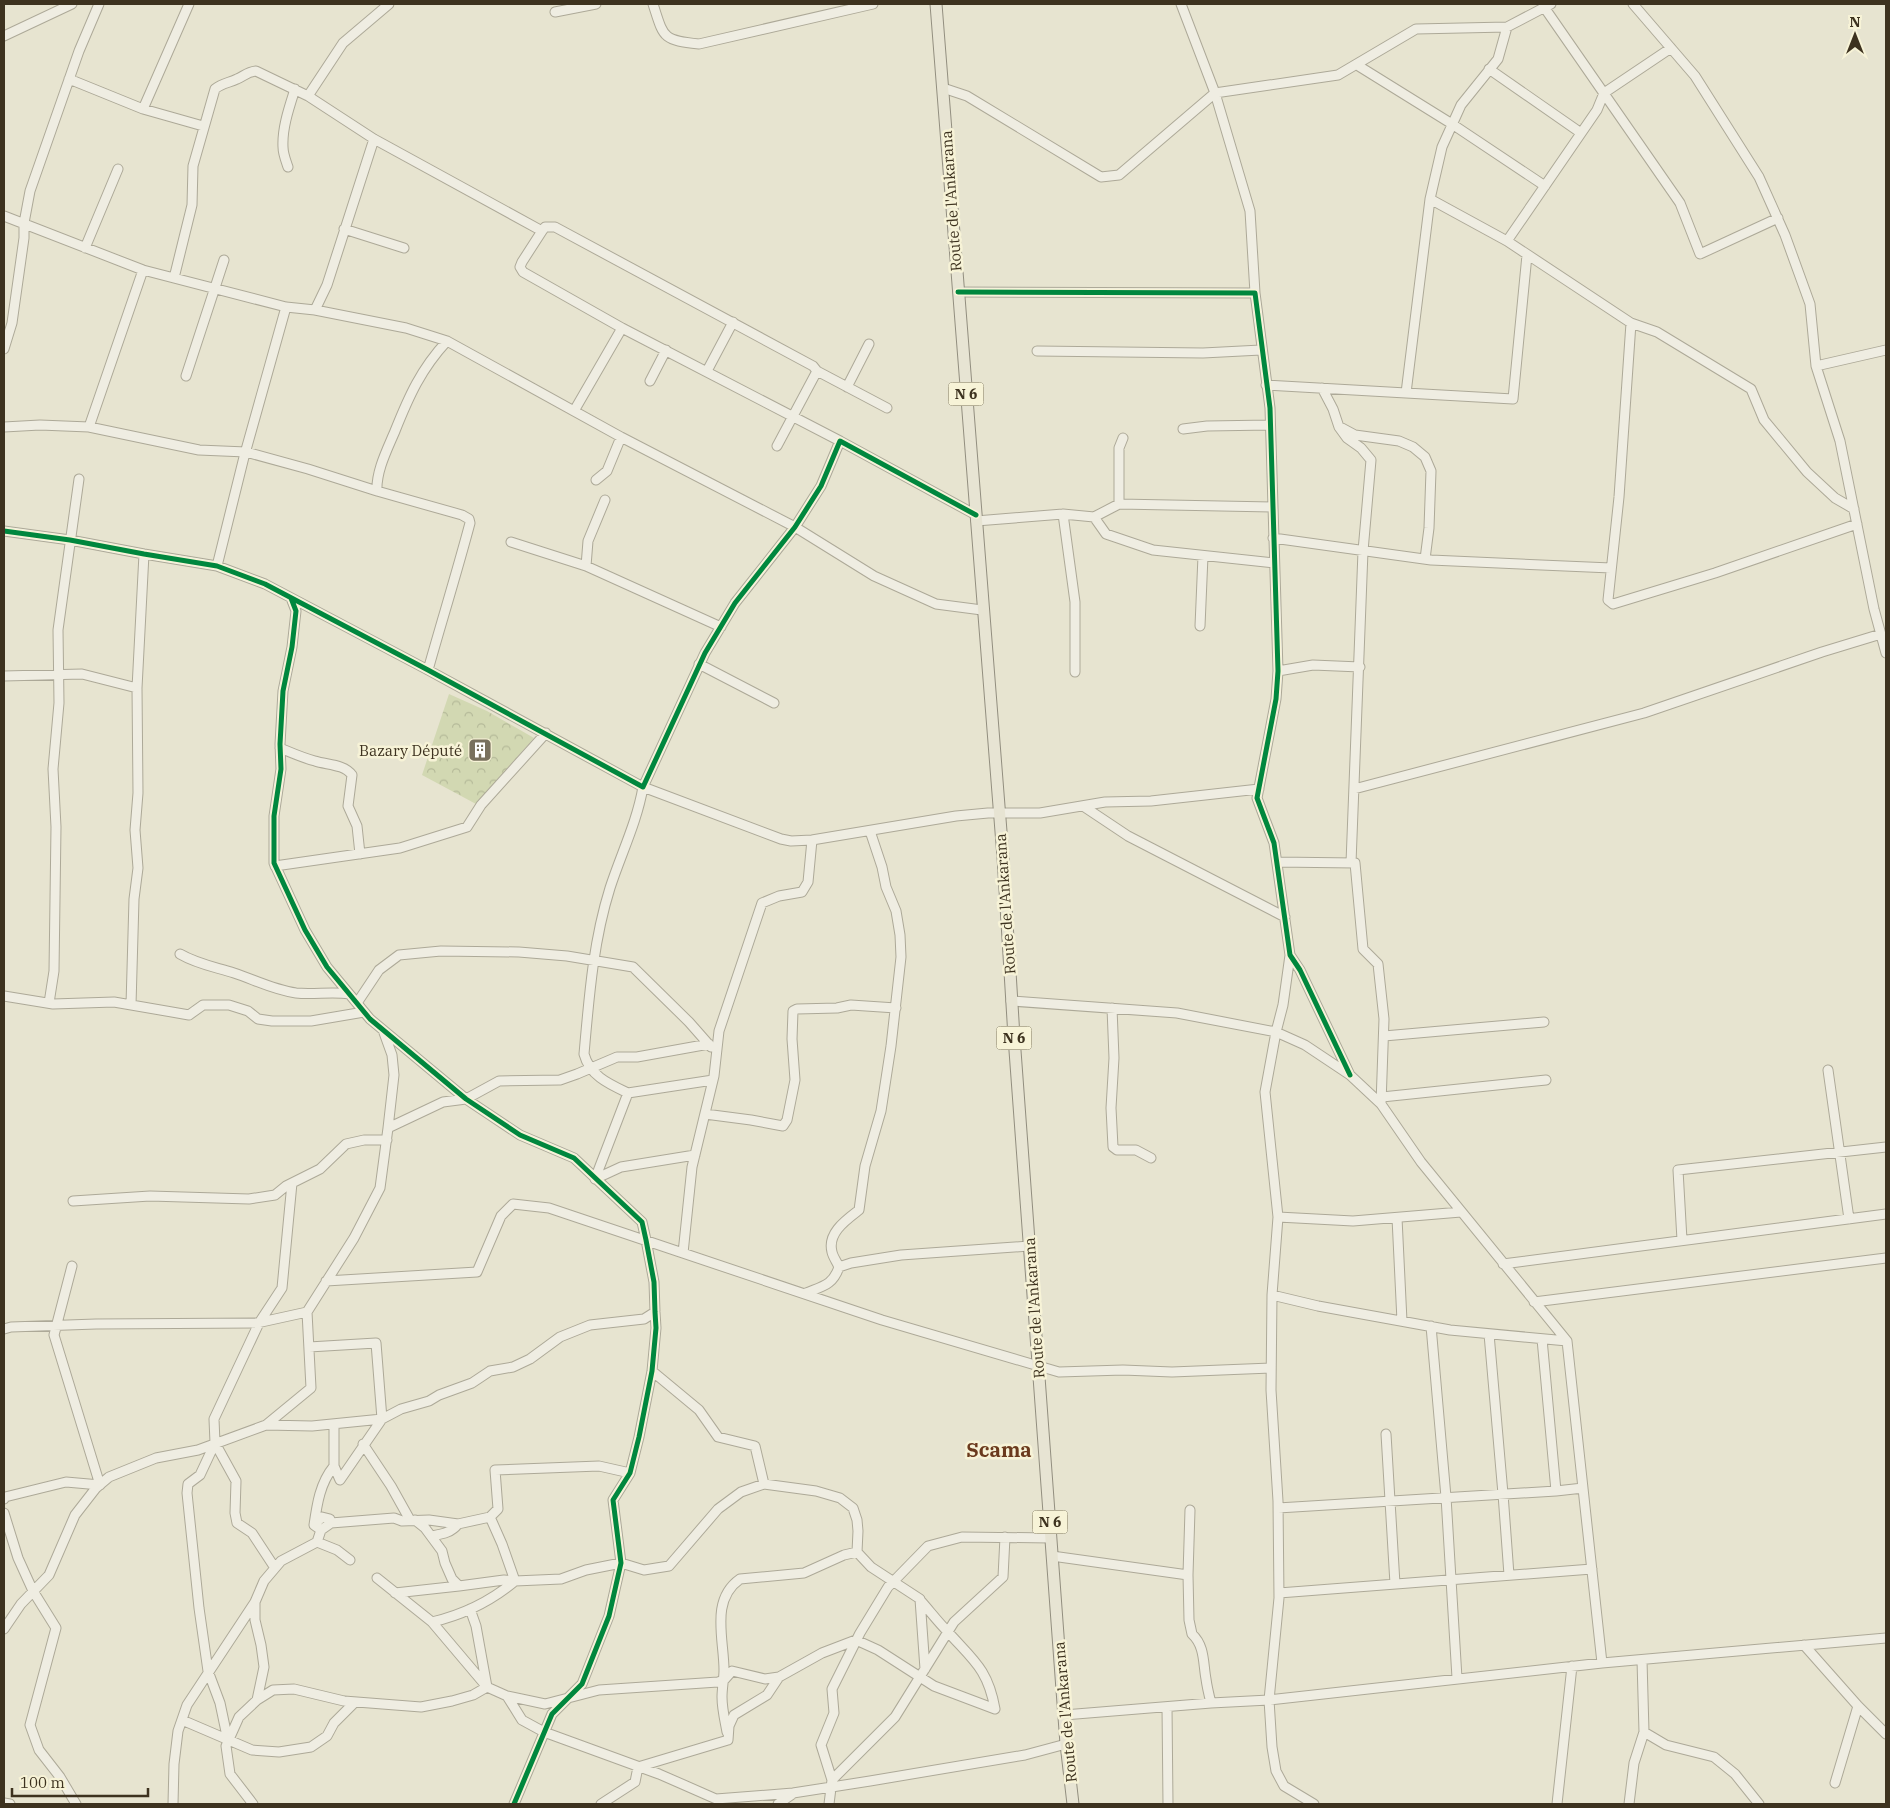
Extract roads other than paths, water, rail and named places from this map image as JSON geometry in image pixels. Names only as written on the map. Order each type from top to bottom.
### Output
[{"type":"main road","name":"Route de l'Ankarana","points":[[936,4],[999,813],[1011,1001],[1066,1744],[1073,1804]]},
{"type":"street","points":[[4,36],[72,4]]},
{"type":"street","points":[[4,349],[12,323],[24,238],[24,223],[30,191],[69,79],[99,4]]},
{"type":"street","points":[[143,109],[189,4]]},
{"type":"street","points":[[308,96],[343,43],[389,4]]},
{"type":"street","points":[[555,12],[596,4]]},
{"type":"street","points":[[653,4],[662,32],[668,39],[699,44],[737,37],[873,4]]},
{"type":"street","points":[[1181,4],[1215,93],[1250,211],[1255,293],[1270,426],[1278,671],[1276,699],[1257,798],[1274,843],[1290,955],[1283,1005],[1265,1092],[1278,1217],[1272,1295],[1271,1390],[1278,1508],[1279,1593],[1268,1700],[1276,1771],[1284,1786],[1314,1804]]},
{"type":"street","points":[[1633,4],[1695,76],[1742,147],[1759,177],[1778,218],[1810,304],[1816,366],[1840,441],[1874,609],[1886,653]]},
{"type":"street","points":[[943,88],[967,96],[1101,177],[1119,175],[1215,93],[1338,75],[1416,29],[1508,26],[1547,5],[1604,93],[1680,203],[1700,254],[1778,218]]},
{"type":"street","points":[[1406,393],[1430,199],[1442,147],[1461,105],[1498,58],[1508,26]]},
{"type":"street","points":[[1507,241],[1598,110],[1604,93],[1672,48]]},
{"type":"street","points":[[1357,65],[1452,124],[1546,186]]},
{"type":"street","points":[[1490,69],[1582,133]]},
{"type":"street","points":[[174,278],[192,205],[193,166],[215,89],[219,85],[238,79],[247,72],[256,71],[308,96],[374,139],[542,231]]},
{"type":"street","points":[[69,79],[143,109],[203,126]]},
{"type":"street","points":[[288,167],[283,148],[284,136],[288,108],[295,90]]},
{"type":"street","points":[[315,310],[327,285],[374,139]]},
{"type":"street","points":[[85,248],[118,169]]},
{"type":"street","points":[[1430,199],[1507,241],[1631,323],[1657,332],[1751,389],[1764,420],[1807,472],[1836,498],[1854,509]]},
{"type":"street","points":[[4,216],[143,270],[286,307],[315,310],[406,328],[447,341],[621,437],[795,527],[874,576],[936,604],[982,610]]},
{"type":"street","points":[[887,408],[555,227],[545,227],[520,267],[523,272],[622,328],[840,441],[976,518],[1063,514],[1094,517],[1119,504],[1272,507]]},
{"type":"street","points":[[344,229],[404,248]]},
{"type":"street","points":[[1266,385],[1513,400],[1527,255]]},
{"type":"street","points":[[186,376],[224,260]]},
{"type":"street","points":[[89,427],[143,270]]},
{"type":"street","points":[[958,292],[1255,293]]},
{"type":"street","points":[[217,566],[286,307]]},
{"type":"street","points":[[707,371],[732,322]]},
{"type":"street","points":[[1631,323],[1619,497],[1608,600],[1613,604],[1715,573],[1857,524]]},
{"type":"street","points":[[574,411],[622,328]]},
{"type":"street","points":[[377,491],[383,462],[407,400],[432,358],[447,341]]},
{"type":"street","points":[[847,387],[870,344]]},
{"type":"street","points":[[650,380],[666,350]]},
{"type":"street","points":[[1037,351],[1203,353],[1261,350]]},
{"type":"street","points":[[1816,366],[1886,350]]},
{"type":"street","points":[[777,446],[818,371]]},
{"type":"street","points":[[1322,388],[1333,409],[1339,427],[1347,438],[1361,448],[1371,460],[1363,551],[1351,863]]},
{"type":"street","points":[[4,427],[40,425],[89,427],[199,450],[246,452],[462,515],[469,519],[470,523],[462,556],[457,566],[428,670]]},
{"type":"street","points":[[1183,429],[1207,426],[1270,426]]},
{"type":"street","points":[[1339,427],[1355,435],[1399,441],[1413,447],[1425,457],[1431,472],[1429,528],[1425,559]]},
{"type":"street","points":[[596,480],[607,471],[621,437]]},
{"type":"street","points":[[1119,504],[1119,448],[1123,438]]},
{"type":"street","points":[[713,1080],[628,1093],[601,1080],[587,1064],[584,1054],[593,960],[610,888],[640,808],[643,787],[699,664],[735,603],[795,527],[821,486],[840,441]]},
{"type":"street","points":[[49,1003],[54,971],[56,827],[53,769],[59,702],[58,630],[80,479]]},
{"type":"street","points":[[586,566],[588,541],[605,500]]},
{"type":"street","points":[[1063,514],[1075,602],[1075,672]]},
{"type":"street","points":[[1094,517],[1106,534],[1153,550],[1274,563]]},
{"type":"street","points":[[4,531],[70,540],[217,566],[265,584],[546,733],[643,787],[781,839],[791,841],[812,840],[956,816],[1040,813],[1104,802],[1151,801],[1259,788]]},
{"type":"street","points":[[1273,538],[1425,559],[1612,568]]},
{"type":"street","points":[[511,542],[586,566],[721,627]]},
{"type":"street","points":[[131,1006],[134,899],[138,868],[135,830],[138,793],[136,688],[144,554]]},
{"type":"street","points":[[1200,626],[1203,556]]},
{"type":"street","points":[[291,598],[296,611],[292,647],[283,691],[280,748],[282,769],[274,816],[274,863],[310,938],[327,967],[364,1012],[383,1030],[466,1099],[520,1134],[574,1158],[642,1222],[654,1282],[656,1328],[652,1371],[630,1473],[613,1500],[621,1563],[609,1616],[582,1684],[552,1714],[514,1804]]},
{"type":"street","points":[[1354,789],[1644,713],[1822,652],[1881,634]]},
{"type":"street","points":[[699,664],[774,703]]},
{"type":"street","points":[[1278,671],[1314,665],[1360,667]]},
{"type":"street","points":[[4,676],[82,674],[136,688]]},
{"type":"street","points":[[275,866],[400,848],[467,827],[481,805],[546,733]]},
{"type":"street","points":[[280,748],[314,762],[341,768],[352,775],[348,806],[357,826],[360,854]]},
{"type":"street","points":[[1082,806],[1128,836],[1285,917]]},
{"type":"street","points":[[806,1293],[832,1282],[836,1276],[839,1267],[832,1252],[833,1237],[839,1226],[859,1210],[865,1166],[881,1111],[896,1008],[901,957],[900,935],[896,911],[886,887],[882,867],[870,831]]},
{"type":"street","points":[[683,1253],[692,1167],[713,1080],[719,1031],[762,903],[779,896],[802,892],[808,882],[812,840]]},
{"type":"street","points":[[1276,862],[1355,863],[1363,950],[1378,964],[1384,1019],[1382,1100]]},
{"type":"street","points":[[357,1003],[379,970],[399,955],[441,951],[519,952],[593,960],[633,967],[689,1022],[717,1053]]},
{"type":"street","points":[[180,954],[197,963],[295,993],[339,992],[349,994]]},
{"type":"street","points":[[1290,955],[1300,970],[1350,1075]]},
{"type":"street","points":[[4,996],[49,1003],[114,1002],[189,1014],[202,1006],[229,1006],[248,1011],[258,1019],[272,1021],[311,1021],[364,1012]]},
{"type":"street","points":[[1011,1001],[1177,1013],[1276,1032],[1305,1045],[1350,1075],[1382,1100],[1421,1162],[1567,1341],[1602,1664]]},
{"type":"street","points":[[705,1114],[783,1126],[787,1120],[795,1080],[792,1040],[793,1011],[797,1009],[836,1008],[851,1005],[896,1008]]},
{"type":"street","points":[[1112,1008],[1114,1058],[1111,1108],[1113,1147],[1116,1150],[1136,1150],[1151,1158]]},
{"type":"street","points":[[1384,1036],[1544,1022]]},
{"type":"street","points":[[4,1629],[33,1591],[49,1575],[75,1515],[109,1476],[156,1458],[198,1450],[266,1425],[311,1388],[308,1312],[354,1238],[380,1188],[394,1075],[392,1055],[383,1030]]},
{"type":"street","points":[[388,1128],[443,1102],[466,1099],[499,1081],[560,1080],[617,1057],[637,1057],[709,1044]]},
{"type":"street","points":[[1828,1070],[1849,1219]]},
{"type":"street","points":[[1382,1100],[1546,1080]]},
{"type":"street","points":[[595,1179],[628,1093]]},
{"type":"street","points":[[73,1201],[150,1196],[249,1199],[274,1195],[292,1183],[320,1169],[346,1144],[364,1140],[386,1140]]},
{"type":"street","points":[[1682,1240],[1678,1170],[1886,1147]]},
{"type":"street","points":[[595,1179],[621,1167],[696,1154]]},
{"type":"street","points":[[275,1568],[252,1533],[236,1523],[236,1481],[215,1443],[214,1419],[259,1323],[282,1288],[292,1183]]},
{"type":"street","points":[[326,1281],[477,1272],[501,1216],[512,1204],[549,1208],[882,1320],[1059,1372],[1123,1370],[1172,1372],[1271,1368]]},
{"type":"street","points":[[1278,1217],[1353,1221],[1461,1212]]},
{"type":"street","points":[[1504,1264],[1886,1214]]},
{"type":"street","points":[[1397,1218],[1402,1321]]},
{"type":"street","points":[[839,1267],[851,1263],[901,1255],[1029,1246]]},
{"type":"street","points":[[1534,1302],[1886,1258]]},
{"type":"street","points":[[72,1266],[54,1335],[100,1485]]},
{"type":"street","points":[[1272,1295],[1318,1306],[1431,1326],[1488,1334],[1567,1341]]},
{"type":"street","points":[[4,1329],[55,1326],[259,1323],[308,1312]]},
{"type":"street","points":[[266,1425],[312,1426],[382,1419],[401,1409],[429,1401],[439,1395],[472,1383],[490,1371],[513,1367],[530,1359],[560,1337],[590,1325],[644,1319],[655,1312]]},
{"type":"street","points":[[1431,1326],[1446,1497],[1457,1678]]},
{"type":"street","points":[[1488,1334],[1504,1494],[1508,1575]]},
{"type":"street","points":[[1542,1339],[1556,1491]]},
{"type":"street","points":[[309,1347],[376,1343],[382,1419],[340,1480],[334,1466],[334,1424]]},
{"type":"street","points":[[652,1371],[699,1410],[718,1437],[755,1446],[764,1484]]},
{"type":"street","points":[[1386,1434],[1396,1584]]},
{"type":"street","points":[[215,1443],[200,1475],[188,1484],[187,1493],[199,1608],[208,1671],[220,1703],[228,1741]]},
{"type":"street","points":[[363,1444],[413,1520],[425,1528],[440,1549],[452,1579],[460,1586]]},
{"type":"street","points":[[317,1542],[321,1491],[326,1475],[334,1466]]},
{"type":"street","points":[[317,1527],[322,1517],[330,1519],[331,1523],[382,1518],[429,1520],[458,1524],[490,1517],[498,1509],[495,1470],[599,1466],[630,1473]]},
{"type":"street","points":[[4,1499],[5,1497],[45,1486],[66,1482],[100,1485]]},
{"type":"street","points":[[377,1578],[432,1622],[487,1687],[507,1696],[545,1704],[598,1690],[660,1687],[724,1680],[732,1672],[765,1679],[779,1676],[822,1653],[856,1640],[878,1650],[934,1686],[995,1709],[992,1690],[983,1672],[968,1652],[920,1599],[871,1566],[857,1552],[857,1520],[852,1508],[840,1498],[816,1491],[764,1484],[741,1492],[718,1508],[668,1566],[644,1570],[621,1563],[586,1570],[561,1579],[504,1580],[395,1592]]},
{"type":"street","points":[[1278,1508],[1583,1488]]},
{"type":"street","points":[[1190,1510],[1188,1575],[1190,1627],[1192,1634],[1199,1640],[1211,1703]]},
{"type":"street","points":[[4,1513],[18,1558],[33,1591],[56,1628],[30,1725],[38,1750],[60,1777],[76,1804]]},
{"type":"street","points":[[490,1517],[515,1581]]},
{"type":"street","points":[[431,1536],[454,1530],[458,1524]]},
{"type":"street","points":[[440,1549],[446,1533]]},
{"type":"street","points":[[828,1804],[831,1783],[821,1745],[834,1713],[832,1689],[856,1640],[888,1587],[928,1546],[962,1537],[1051,1538]]},
{"type":"street","points":[[831,1783],[896,1717],[954,1622],[1003,1577],[1005,1537]]},
{"type":"street","points":[[173,1804],[174,1764],[178,1731],[187,1705],[255,1602],[264,1581],[281,1562],[317,1542]]},
{"type":"street","points":[[317,1542],[337,1550],[350,1560]]},
{"type":"street","points":[[728,1740],[722,1698],[724,1669],[720,1627],[723,1603],[732,1585],[740,1579],[804,1573],[844,1555],[857,1552]]},
{"type":"street","points":[[1052,1556],[1188,1575]]},
{"type":"street","points":[[1279,1593],[1592,1569]]},
{"type":"street","points":[[432,1622],[470,1609],[495,1596],[515,1581]]},
{"type":"street","points":[[920,1599],[925,1670]]},
{"type":"street","points":[[255,1602],[255,1620],[264,1667],[257,1700]]},
{"type":"street","points":[[470,1609],[478,1634],[487,1687]]},
{"type":"street","points":[[1064,1715],[1268,1700],[1572,1666],[1886,1638]]},
{"type":"street","points":[[1804,1645],[1858,1706],[1886,1734]]},
{"type":"street","points":[[1629,1804],[1634,1763],[1644,1732],[1642,1660]]},
{"type":"street","points":[[1556,1804],[1572,1666]]},
{"type":"street","points":[[728,1740],[729,1726],[734,1716],[767,1695],[779,1676]]},
{"type":"street","points":[[253,1804],[230,1774],[226,1746],[239,1717],[257,1700],[274,1690],[294,1689],[344,1701],[421,1707],[473,1695],[487,1687]]},
{"type":"street","points":[[507,1696],[522,1720],[544,1732],[701,1791],[716,1799],[796,1792],[831,1783],[870,1781],[1025,1755],[1066,1744]]},
{"type":"street","points":[[182,1720],[252,1750],[279,1752],[311,1747],[327,1736],[334,1723],[355,1702]]},
{"type":"street","points":[[1835,1783],[1858,1706]]},
{"type":"street","points":[[1167,1707],[1168,1804]]},
{"type":"street","points":[[1644,1732],[1666,1745],[1714,1757],[1735,1774],[1759,1804]]},
{"type":"street","points":[[638,1767],[728,1740]]},
{"type":"street","points":[[601,1804],[635,1782],[638,1767]]},
{"type":"street","points":[[778,1804],[796,1792]]},
{"type":"street","points":[[4,1803],[10,1804]]},
{"type":"place","name":"Bazary Député","points":[[480,750]]},
{"type":"district","name":"Scama","points":[[999,1449]]}]
